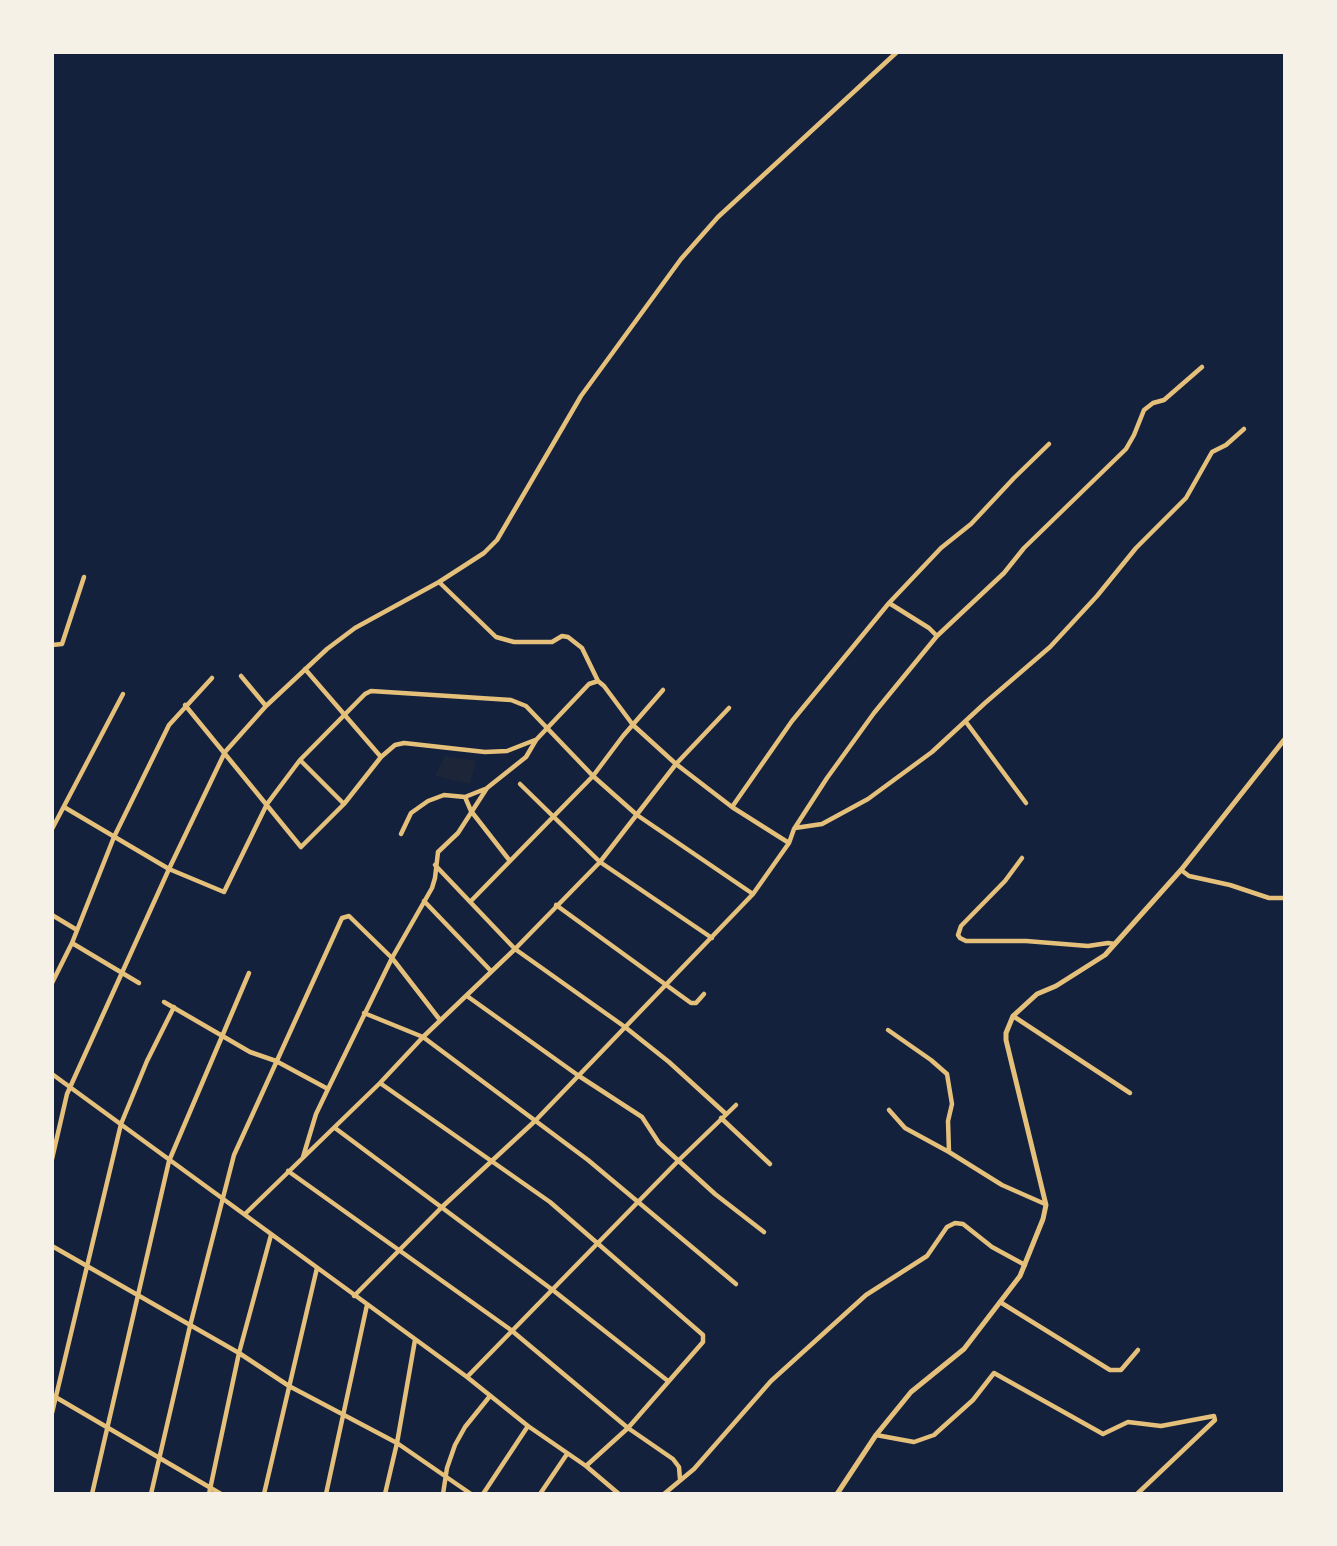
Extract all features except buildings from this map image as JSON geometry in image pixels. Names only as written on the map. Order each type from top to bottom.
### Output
[{"type":"street","points":[[52,1159],[68,1094],[225,752],[266,706],[327,649],[355,628],[439,582],[484,553],[497,540],[581,396],[681,259],[718,217],[897,52]]},
{"type":"street","points":[[354,1296],[442,1207],[535,1121],[753,894],[874,713],[937,636],[1126,449],[1144,410],[1153,403],[1164,400],[1202,367]]},
{"type":"street","points":[[794,829],[822,824],[868,799],[932,752],[966,722],[1050,647],[1136,548],[1186,498],[1212,452],[1226,445],[1244,429]]},
{"type":"street","points":[[732,807],[792,721],[889,603],[941,548],[971,524],[1049,444]]},
{"type":"street","points":[[52,645],[61,644],[84,577]]},
{"type":"street","points":[[439,582],[496,636],[513,642],[552,642],[562,636],[568,637],[582,648],[598,681],[633,725],[676,764],[732,807],[789,843]]},
{"type":"street","points":[[889,603],[937,636]]},
{"type":"street","points":[[305,668],[342,715],[381,757]]},
{"type":"street","points":[[241,677],[266,706]]},
{"type":"street","points":[[52,983],[72,943],[114,837],[169,724],[212,678]]},
{"type":"street","points":[[303,1157],[316,1114],[392,958],[435,878],[438,852],[458,833],[488,788],[526,757],[547,728],[589,684],[598,681]]},
{"type":"street","points":[[470,902],[593,776],[663,690]]},
{"type":"street","points":[[64,807],[169,869],[224,892],[267,804],[300,760],[365,694],[371,691],[511,700],[526,706],[593,776],[637,815],[753,894]]},
{"type":"street","points":[[52,829],[123,694]]},
{"type":"street","points":[[186,705],[301,848],[344,804],[381,757],[395,745],[404,743],[485,752],[507,751],[536,740]]},
{"type":"street","points":[[245,1214],[335,1128],[600,862],[676,764],[729,708]]},
{"type":"street","points":[[966,722],[1026,803]]},
{"type":"street","points":[[837,1493],[876,1435],[911,1392],[964,1349],[1020,1276],[1043,1219],[1046,1205],[1006,1040],[1013,1016],[1037,994],[1084,970],[1105,955],[1181,870],[1284,740]]},
{"type":"street","points":[[300,760],[344,804]]},
{"type":"street","points":[[520,784],[600,862],[712,938]]},
{"type":"street","points":[[401,834],[411,813],[428,801],[444,796],[465,797],[488,788]]},
{"type":"street","points":[[465,797],[471,811],[510,861]]},
{"type":"street","points":[[1022,858],[1005,881],[961,926],[958,935],[960,939],[1088,946],[1115,944]]},
{"type":"street","points":[[435,865],[515,949],[625,1027],[669,1062],[726,1114]]},
{"type":"street","points":[[1181,870],[1189,876],[1230,885],[1269,898],[1284,898]]},
{"type":"street","points":[[424,901],[491,971]]},
{"type":"street","points":[[556,905],[693,1004],[704,995]]},
{"type":"street","points":[[52,915],[76,930]]},
{"type":"street","points":[[151,1493],[234,1155],[342,918],[349,916],[392,958],[440,1020]]},
{"type":"street","points":[[72,943],[139,983]]},
{"type":"street","points":[[92,1493],[169,1161],[249,973]]},
{"type":"street","points":[[467,996],[642,1118],[659,1143],[715,1194],[764,1232]]},
{"type":"street","points":[[164,1002],[250,1052],[276,1061],[328,1089]]},
{"type":"street","points":[[52,1413],[121,1124],[147,1061],[174,1007]]},
{"type":"street","points":[[365,1013],[423,1038],[535,1121],[736,1284]]},
{"type":"street","points":[[1013,1016],[1130,1093]]},
{"type":"street","points":[[888,1030],[947,1073],[952,1104],[948,1121],[949,1152]]},
{"type":"street","points":[[52,1074],[467,1377],[619,1493]]},
{"type":"street","points":[[380,1083],[550,1202],[703,1335],[704,1339],[628,1428],[586,1466]]},
{"type":"street","points":[[467,1377],[511,1330],[554,1291],[720,1118],[736,1105]]},
{"type":"street","points":[[889,1110],[905,1128],[1002,1185],[1046,1205]]},
{"type":"street","points":[[720,1118],[770,1164]]},
{"type":"street","points":[[335,1128],[554,1291],[668,1381]]},
{"type":"street","points":[[288,1171],[511,1330],[628,1428],[673,1459],[679,1467],[680,1479]]},
{"type":"street","points":[[664,1493],[694,1469],[771,1381],[866,1295],[926,1256],[947,1227],[955,1223],[963,1224],[992,1247],[1025,1265]]},
{"type":"street","points":[[209,1493],[239,1353],[271,1235]]},
{"type":"street","points":[[52,1246],[239,1353],[289,1386],[397,1443],[471,1493]]},
{"type":"street","points":[[264,1493],[317,1268]]},
{"type":"street","points":[[999,1301],[1111,1370],[1121,1370],[1138,1350]]},
{"type":"street","points":[[326,1493],[367,1305]]},
{"type":"street","points":[[385,1493],[397,1443],[415,1339]]},
{"type":"street","points":[[876,1435],[914,1442],[934,1435],[973,1400],[994,1373],[1103,1434],[1128,1422],[1161,1426],[1214,1416],[1214,1420],[1137,1493]]},
{"type":"street","points":[[54,1396],[221,1493]]},
{"type":"street","points":[[443,1493],[447,1468],[455,1445],[489,1396]]},
{"type":"street","points":[[482,1493],[528,1426]]},
{"type":"street","points":[[540,1493],[567,1454]]},
{"type":"shaded area","points":[[445,756],[476,761],[470,784],[435,776]]}]
